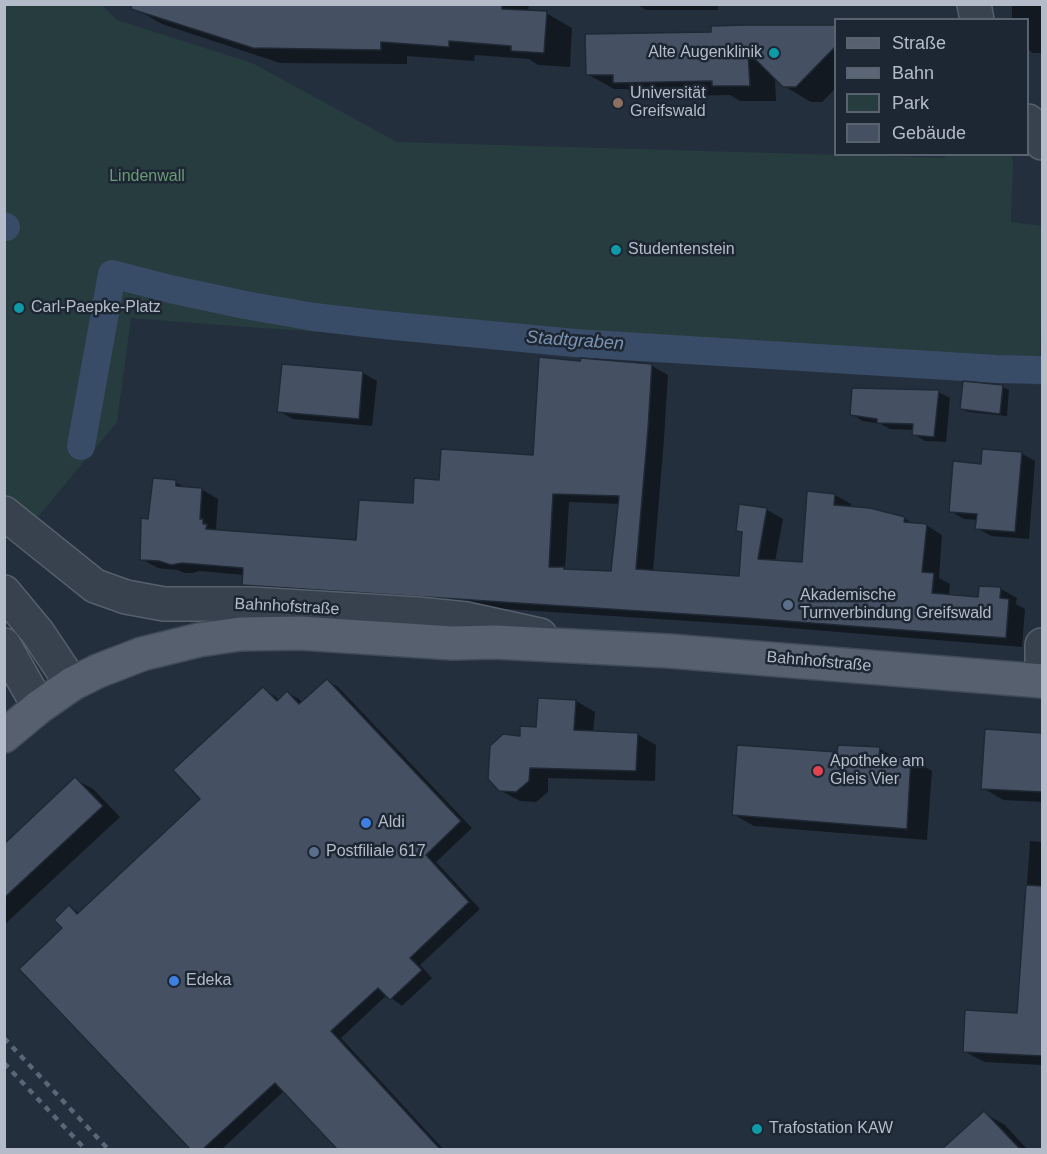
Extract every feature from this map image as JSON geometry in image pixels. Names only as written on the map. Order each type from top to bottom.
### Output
[{"type":"main road","name":"Bahnhofstraße","points":[[4,736],[39,707],[72,684],[98,670],[142,654],[199,640],[240,634],[300,633],[452,643],[495,642],[595,647],[754,657],[1042,681]]},
{"type":"street","points":[[1029,123],[1042,143]]},
{"type":"street","name":"Bahnhofstraße","points":[[4,513],[95,586],[146,602],[252,604],[418,614],[467,619],[595,647]]},
{"type":"street","points":[[4,592],[38,633],[72,684]]},
{"type":"street","points":[[4,645],[39,707]]},
{"type":"street","points":[[1042,645],[1042,681]]},
{"type":"green space","name":"Lindenwall","points":[[4,5],[102,5],[117,20],[252,63],[397,142],[834,156],[945,158],[945,156],[1011,156],[1011,222],[1042,226],[1039,385],[966,376],[131,318],[117,422],[36,519],[5,494]]},
{"type":"building","points":[[132,4],[502,4],[502,9],[547,11],[544,53],[511,51],[511,46],[449,41],[449,47],[381,42],[381,50],[253,48],[131,9]]},
{"type":"building","points":[[834,25],[834,48],[796,87],[783,87],[748,52],[750,86],[712,86],[712,81],[613,83],[613,75],[586,75],[585,34],[711,32],[711,26]]},
{"type":"building","points":[[539,357],[652,364],[636,569],[739,576],[742,532],[736,531],[739,504],[767,508],[758,559],[802,562],[807,491],[835,494],[834,505],[870,508],[905,517],[904,522],[927,524],[922,572],[934,573],[932,593],[978,597],[979,586],[1001,587],[1000,598],[1009,599],[1006,638],[747,618],[242,585],[243,568],[182,563],[171,565],[159,561],[140,560],[141,518],[148,519],[153,478],[176,480],[176,486],[202,488],[200,519],[203,519],[203,524],[207,524],[206,529],[356,540],[359,500],[413,503],[414,478],[439,480],[441,449],[533,455]],"holes":[[[553,494],[619,496],[611,571],[549,567]]]},
{"type":"building","points":[[282,364],[363,371],[359,419],[277,412]]},
{"type":"building","points":[[963,381],[1003,385],[1000,414],[960,409]]},
{"type":"building","points":[[852,388],[939,390],[934,437],[912,435],[913,424],[877,423],[877,419],[850,415]]},
{"type":"building","points":[[982,449],[1022,452],[1015,532],[975,529],[977,514],[949,512],[953,461],[981,464]]},
{"type":"building","points":[[327,679],[461,821],[426,855],[469,902],[410,958],[422,970],[390,1000],[378,988],[331,1031],[440,1149],[337,1149],[275,1083],[203,1149],[190,1149],[19,969],[62,928],[54,920],[69,905],[77,914],[200,799],[173,770],[263,687],[277,701],[287,691],[299,704]]},
{"type":"building","points":[[538,698],[576,700],[574,730],[638,733],[636,771],[530,768],[529,781],[516,792],[499,791],[488,779],[490,746],[503,734],[520,736],[520,726],[536,727]]},
{"type":"building","points":[[985,729],[1042,733],[1042,792],[981,789]]},
{"type":"building","points":[[737,745],[837,752],[838,745],[880,747],[879,756],[911,758],[907,829],[732,815]]},
{"type":"building","points":[[75,777],[103,806],[4,898],[4,844]]},
{"type":"building","points":[[1026,885],[1042,886],[1042,1056],[963,1052],[965,1010],[1017,1013]]},
{"type":"building","points":[[984,1111],[1020,1149],[942,1149]]},
{"type":"waterway","name":"Stadtgraben","points":[[81,446],[112,274],[245,305],[314,317],[384,325],[575,343],[1042,370]]},
{"type":"railway","points":[[4,1038],[109,1150]]},
{"type":"railway","points":[[4,1063],[86,1150]]},
{"type":"place","name":"Alte Augenklinik","points":[[774,53]]},
{"type":"place","name":"Universität Greifswald","points":[[618,103]]},
{"type":"place","name":"Studentenstein","points":[[616,250]]},
{"type":"place","name":"Carl-Paepke-Platz","points":[[19,308]]},
{"type":"place","name":"Akademische Turnverbindung Greifswald","points":[[788,605]]},
{"type":"place","name":"Apotheke am Gleis Vier","points":[[818,771]]},
{"type":"place","name":"Aldi","points":[[366,823]]},
{"type":"place","name":"Postfiliale 617","points":[[314,852]]},
{"type":"place","name":"Edeka","points":[[174,981]]},
{"type":"place","name":"Trafostation KAW","points":[[757,1129]]}]
